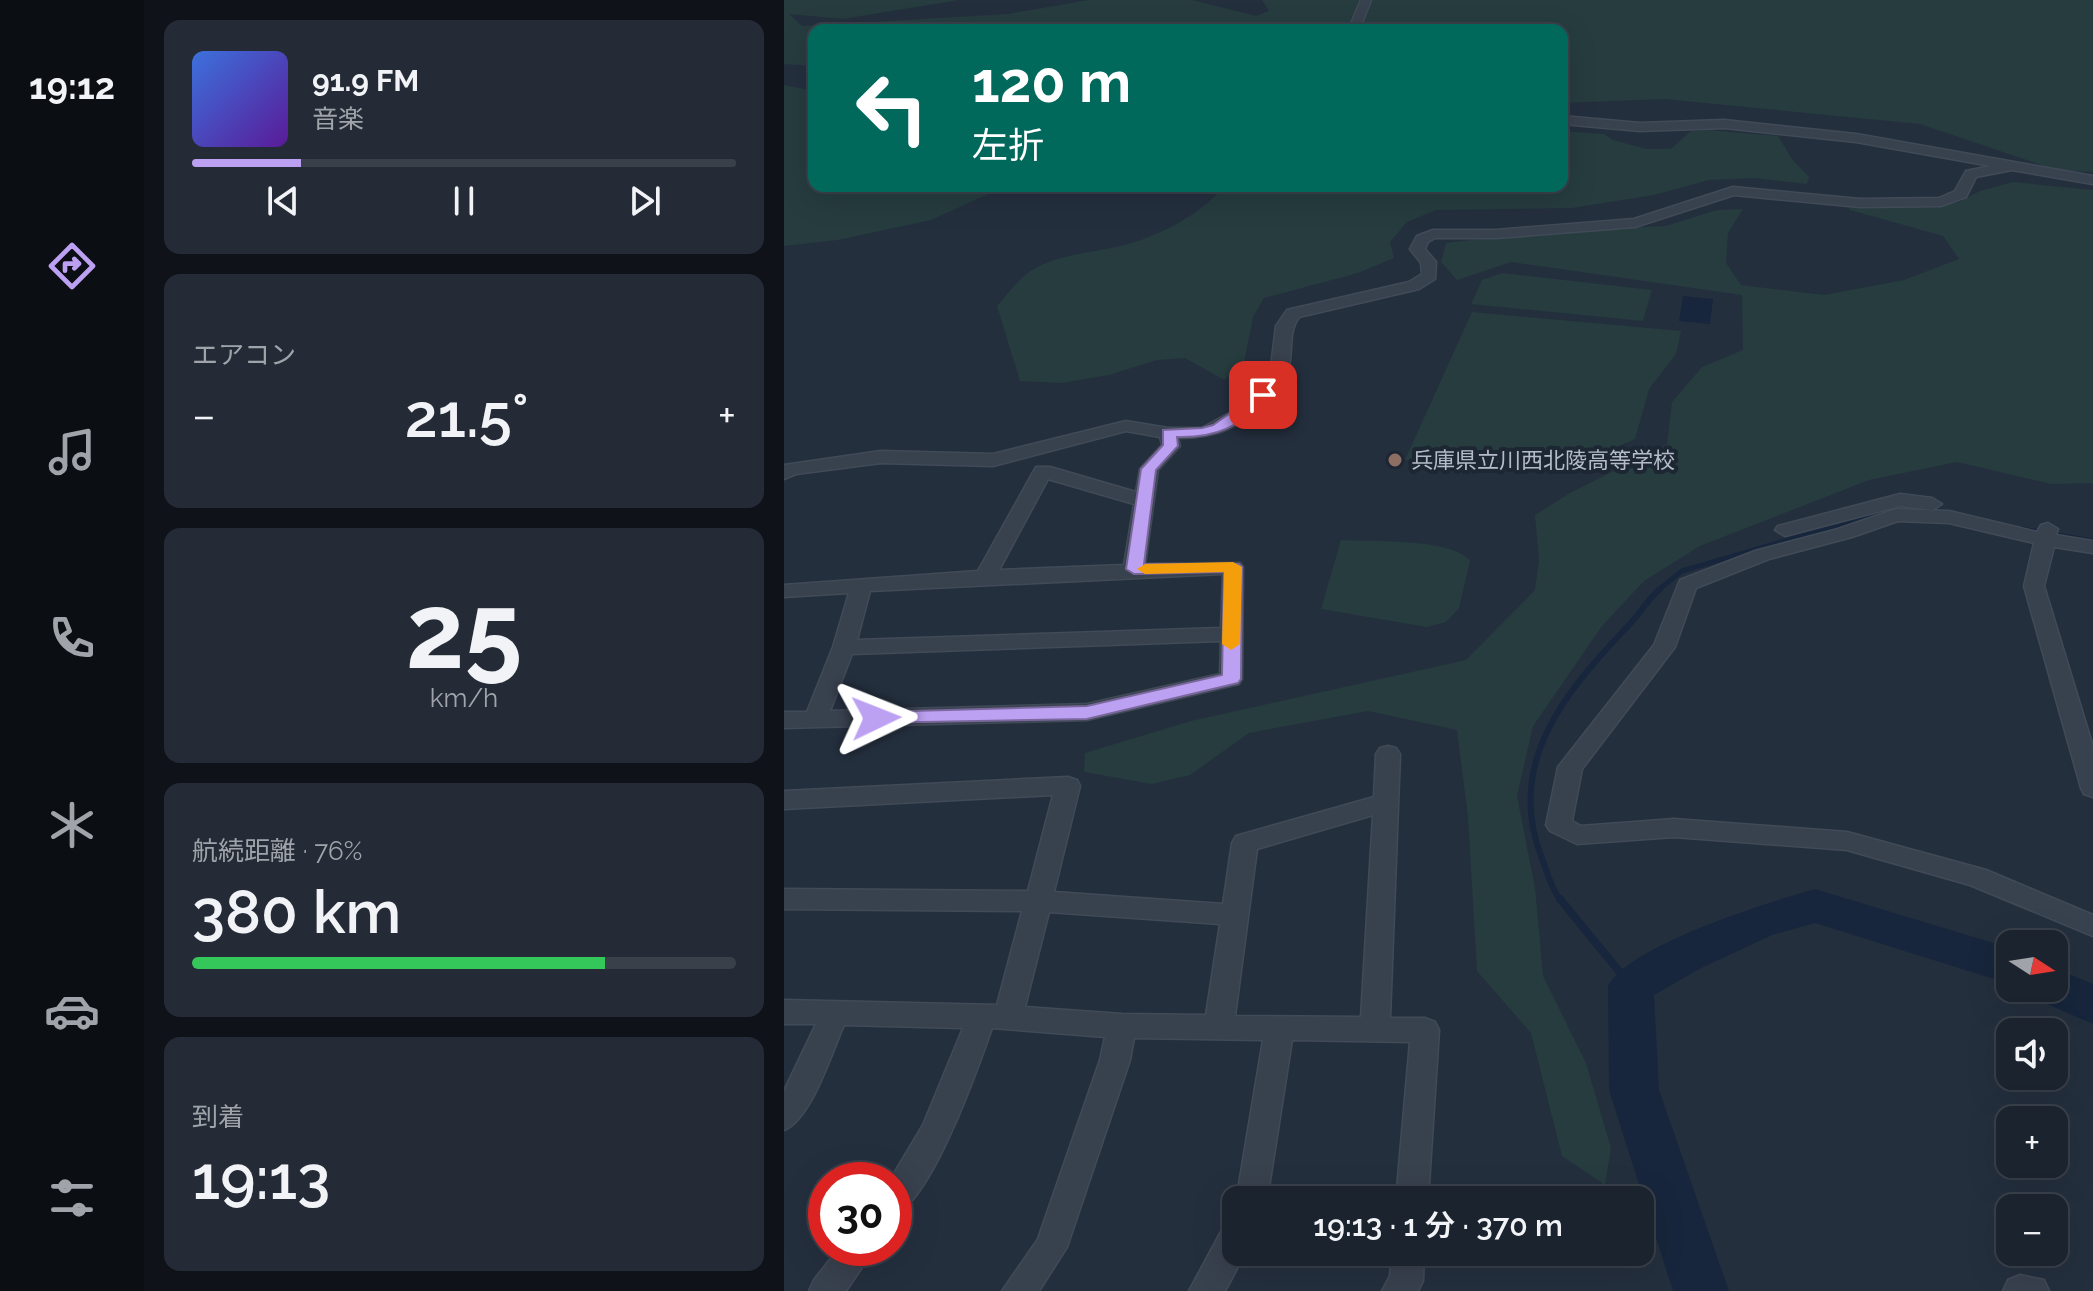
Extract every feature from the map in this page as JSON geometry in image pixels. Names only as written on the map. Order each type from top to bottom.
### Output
[{"type":"street","points":[[1356,24],[1366,0]]},
{"type":"street","points":[[1568,121],[1640,127],[1724,124],[1856,138],[2093,180]]},
{"type":"street","points":[[786,467],[881,457],[993,460],[1126,426],[1168,433],[1203,433],[1219,428],[1246,411],[1278,376],[1284,326],[1293,313],[1414,286],[1430,276],[1428,262],[1417,249],[1422,239],[1433,234],[1496,234],[1635,223],[1733,191],[1860,203],[1941,202],[1961,194],[1971,174],[2010,166]]},
{"type":"street","points":[[1134,569],[1149,469],[1171,446],[1168,433]]},
{"type":"street","points":[[985,577],[1043,471],[1144,501]]},
{"type":"street","points":[[1785,530],[1900,500],[1952,506],[2093,547]]},
{"type":"street","points":[[2093,536],[2048,534],[1949,517],[1896,515],[1845,533],[1762,555],[1687,584],[1664,647],[1646,666],[1570,767],[1559,825],[1577,835],[1674,828],[1847,841],[1977,877],[2093,926]]},
{"type":"street","points":[[2048,534],[2034,586],[2093,788]]},
{"type":"street","points":[[784,591],[1134,569],[1233,567],[1231,679],[1087,712],[784,720]]},
{"type":"street","points":[[815,720],[844,647],[862,584]]},
{"type":"street","points":[[844,647],[1231,634]]},
{"type":"street","points":[[1375,1029],[1388,754]]},
{"type":"street","points":[[784,800],[1068,786],[1038,901],[995,1016],[924,1158],[912,1175]]},
{"type":"street","points":[[1219,1027],[1245,843],[1386,802]]},
{"type":"street","points":[[784,899],[1038,901],[1235,915]]},
{"type":"street","points":[[784,1012],[995,1016],[1122,1026],[1425,1030],[1413,1186]]},
{"type":"street","points":[[784,1117],[801,1090],[835,1013]]},
{"type":"street","points":[[1019,1291],[1051,1247],[1115,1060],[1122,1026]]},
{"type":"street","points":[[1253,1186],[1279,1028]]},
{"type":"street","points":[[826,1291],[845,1266]]},
{"type":"street","points":[[1206,1291],[1222,1266]]},
{"type":"street","points":[[1399,1291],[1406,1281],[1407,1266]]},
{"type":"street","points":[[2020,1291],[2032,1291]]},
{"type":"green space","points":[[784,0],[959,0],[843,19],[789,14],[802,26],[808,26],[808,66],[784,64]]},
{"type":"green space","points":[[1089,0],[1192,0],[1256,16],[1269,11],[1262,0],[2093,0],[2093,172],[2056,170],[1920,124],[1664,99],[1568,103],[1568,24],[836,24],[1008,14]]},
{"type":"green space","points":[[784,85],[808,90],[808,192],[993,192],[931,220],[838,240],[784,246]]},
{"type":"green space","points":[[1568,131],[1604,134],[1613,140],[1646,149],[1671,149],[1691,131],[1778,136],[1792,159],[1809,177],[1807,184],[1755,178],[1709,180],[1654,195],[1572,208],[1436,210],[1407,222],[1390,242],[1394,258],[1358,273],[1264,298],[1253,317],[1244,362],[1224,380],[1185,358],[1157,360],[1109,375],[1061,383],[1020,381],[997,306],[1018,282],[1032,270],[1053,260],[1121,246],[1163,231],[1202,208],[1219,192],[1568,192]]},
{"type":"green space","points":[[2013,182],[2093,190],[2093,483],[2051,484],[1957,462],[1869,480],[1700,546],[1644,581],[1602,626],[1533,726],[1517,796],[1535,888],[1543,976],[1586,1063],[1611,1148],[1605,1185],[1562,1156],[1531,1033],[1477,971],[1468,817],[1457,730],[1368,711],[1249,733],[1190,775],[1152,784],[1084,772],[1085,753],[1191,721],[1466,660],[1535,590],[1539,559],[1535,515],[1570,493],[1667,444],[1672,402],[1702,367],[1743,350],[1742,295],[1511,262],[1457,280],[1441,262],[1446,243],[1536,232],[1666,226],[1717,210],[1743,209],[1728,233],[1726,263],[1741,285],[1824,295],[1904,280],[1959,259],[1943,236],[1850,210],[1848,204],[1917,207],[1959,202],[1980,191]]},
{"type":"green space","points":[[1502,273],[1652,290],[1643,321],[1471,304],[1482,280]]},
{"type":"green space","points":[[1472,312],[1681,331],[1676,354],[1649,389],[1635,439],[1558,472],[1405,460]]},
{"type":"green space","points":[[1341,540],[1430,545],[1461,554],[1470,561],[1459,608],[1446,622],[1427,627],[1321,609]]},
{"type":"water","points":[[1683,296],[1713,299],[1710,324],[1679,321]]},
{"type":"waterway","points":[[1657,591],[1682,571],[1897,508],[1948,512]]},
{"type":"waterway","points":[[2022,529],[2093,541]]},
{"type":"waterway","points":[[1561,901],[1547,874],[1532,822],[1531,789],[1537,759],[1548,730],[1564,702],[1605,650],[1660,589]]},
{"type":"waterway","points":[[1560,899],[1631,986]]},
{"type":"waterway","points":[[1701,1291],[1634,1090],[1631,986],[1685,955],[1760,921],[1815,906],[1996,962]]},
{"type":"waterway","points":[[2068,993],[2093,1005]]},
{"type":"slow traffic","points":[[1145,569],[1233,567],[1231,644]]},
{"type":"place","name":"兵庫県立川西北陵高等学校","points":[[1395,460]]},
{"type":"route","points":[[876,718],[1087,712],[1231,679],[1233,567],[1134,569],[1149,469],[1171,446],[1168,433],[1193,434],[1219,428],[1246,411],[1263,395]]}]
